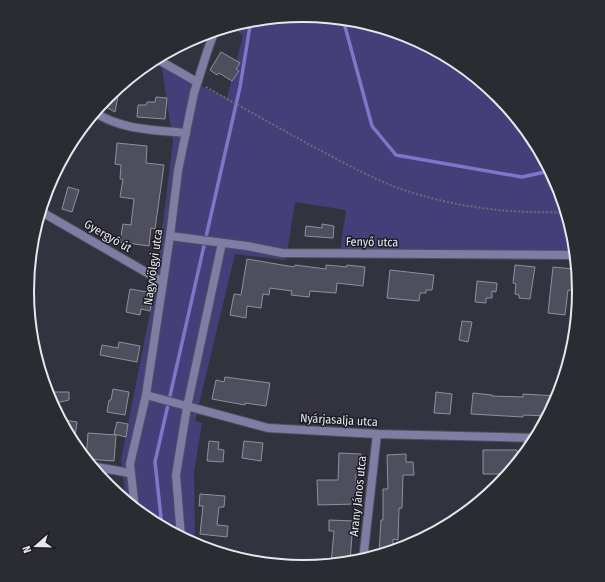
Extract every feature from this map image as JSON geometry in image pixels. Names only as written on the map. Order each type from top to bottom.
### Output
[{"type":"street","name":"Nagyvölgyi utca","points":[[134,500],[130,464],[146,395],[170,236],[178,171],[198,82],[213,37]]},
{"type":"street","points":[[162,62],[198,82]]},
{"type":"street","points":[[99,115],[115,122],[136,128],[186,133]]},
{"type":"street","name":"Gyergyó út","points":[[45,214],[163,282]]},
{"type":"street","name":"Fenyő utca","points":[[170,236],[199,239],[282,253],[569,255]]},
{"type":"street","points":[[180,530],[176,475],[187,407],[222,243]]},
{"type":"street","name":"Nyárjasalja utca","points":[[146,395],[268,428],[377,434],[527,438]]},
{"type":"street","name":"Arany János utca","points":[[364,553],[377,434]]},
{"type":"street","points":[[100,468],[130,473]]},
{"type":"path","points":[[198,82],[346,164],[400,188],[434,199],[466,206],[538,213],[559,212]]},
{"type":"shaded area","points":[[302,22],[338,24],[372,31],[405,42],[452,67],[493,101],[516,127],[526,142],[544,172],[551,188],[562,221],[569,260],[339,258],[346,210],[295,202],[286,260],[235,254],[195,421],[202,423],[194,472],[195,537],[153,515],[125,493],[121,460],[155,287],[173,142],[162,68],[227,98],[243,36],[237,30],[267,24]]},
{"type":"building","points":[[221,52],[240,63],[236,69],[239,71],[232,81],[219,73],[217,75],[210,70]]},
{"type":"building","points":[[118,95],[115,112],[106,107]]},
{"type":"building","points":[[156,97],[167,98],[165,119],[137,117],[138,105],[146,105],[147,102],[155,102]]},
{"type":"building","points":[[117,143],[147,146],[146,163],[164,165],[155,229],[151,228],[149,246],[120,242],[123,224],[131,225],[134,199],[120,197],[123,179],[120,179],[121,165],[115,164]]},
{"type":"building","points":[[68,187],[79,190],[72,212],[62,209]]},
{"type":"building","points":[[322,224],[334,226],[333,238],[305,236],[306,226],[322,228]]},
{"type":"building","points":[[247,259],[294,267],[295,265],[326,269],[326,265],[347,267],[347,265],[365,267],[363,286],[337,283],[336,293],[310,291],[309,297],[291,295],[292,291],[270,288],[269,295],[263,294],[261,308],[247,306],[246,318],[230,315],[234,294],[241,295]]},
{"type":"building","points":[[515,265],[535,267],[530,299],[519,298],[519,295],[515,294],[516,284],[513,283]]},
{"type":"building","points":[[553,267],[570,269],[572,290],[568,290],[565,315],[548,313]]},
{"type":"building","points":[[390,270],[434,275],[432,290],[426,290],[426,293],[420,293],[419,301],[387,298]]},
{"type":"building","points":[[477,281],[497,283],[496,292],[492,291],[492,298],[486,298],[486,303],[475,302]]},
{"type":"building","points":[[130,289],[153,293],[150,311],[141,309],[140,315],[126,312]]},
{"type":"building","points":[[462,321],[472,322],[468,342],[459,340]]},
{"type":"building","points":[[119,342],[140,346],[137,362],[100,355],[102,345],[118,348]]},
{"type":"building","points":[[225,377],[270,383],[266,406],[245,403],[245,405],[212,399],[216,380],[224,382]]},
{"type":"building","points":[[113,389],[129,392],[125,415],[107,412]]},
{"type":"building","points":[[54,392],[69,392],[69,400],[58,403]]},
{"type":"building","points":[[436,392],[452,394],[450,414],[434,413]]},
{"type":"building","points":[[473,393],[492,396],[523,397],[523,394],[550,396],[541,416],[523,415],[523,417],[471,414]]},
{"type":"building","points":[[67,420],[77,422],[75,434]]},
{"type":"building","points":[[117,422],[128,424],[126,437],[114,434]]},
{"type":"building","points":[[88,433],[116,435],[114,461],[93,459],[87,451]]},
{"type":"building","points":[[209,441],[219,442],[218,449],[224,450],[223,462],[207,461]]},
{"type":"building","points":[[244,441],[263,443],[261,461],[242,458]]},
{"type":"building","points":[[483,450],[517,450],[516,455],[499,474],[483,474]]},
{"type":"building","points":[[339,453],[361,454],[360,475],[356,474],[356,504],[318,505],[317,480],[338,480]]},
{"type":"building","points":[[406,454],[406,462],[413,462],[414,475],[403,475],[402,508],[399,508],[398,540],[393,539],[393,544],[379,549],[381,520],[383,520],[383,489],[388,489],[387,455]]},
{"type":"building","points":[[200,494],[225,496],[224,507],[219,507],[217,525],[228,526],[227,537],[200,534],[203,506],[199,506]]},
{"type":"building","points":[[329,520],[353,521],[350,556],[332,558],[334,531],[329,531]]},
{"type":"waterway","points":[[345,25],[372,126],[396,155],[522,177],[544,172]]},
{"type":"waterway","points":[[161,520],[155,462],[240,87],[250,27]]}]
